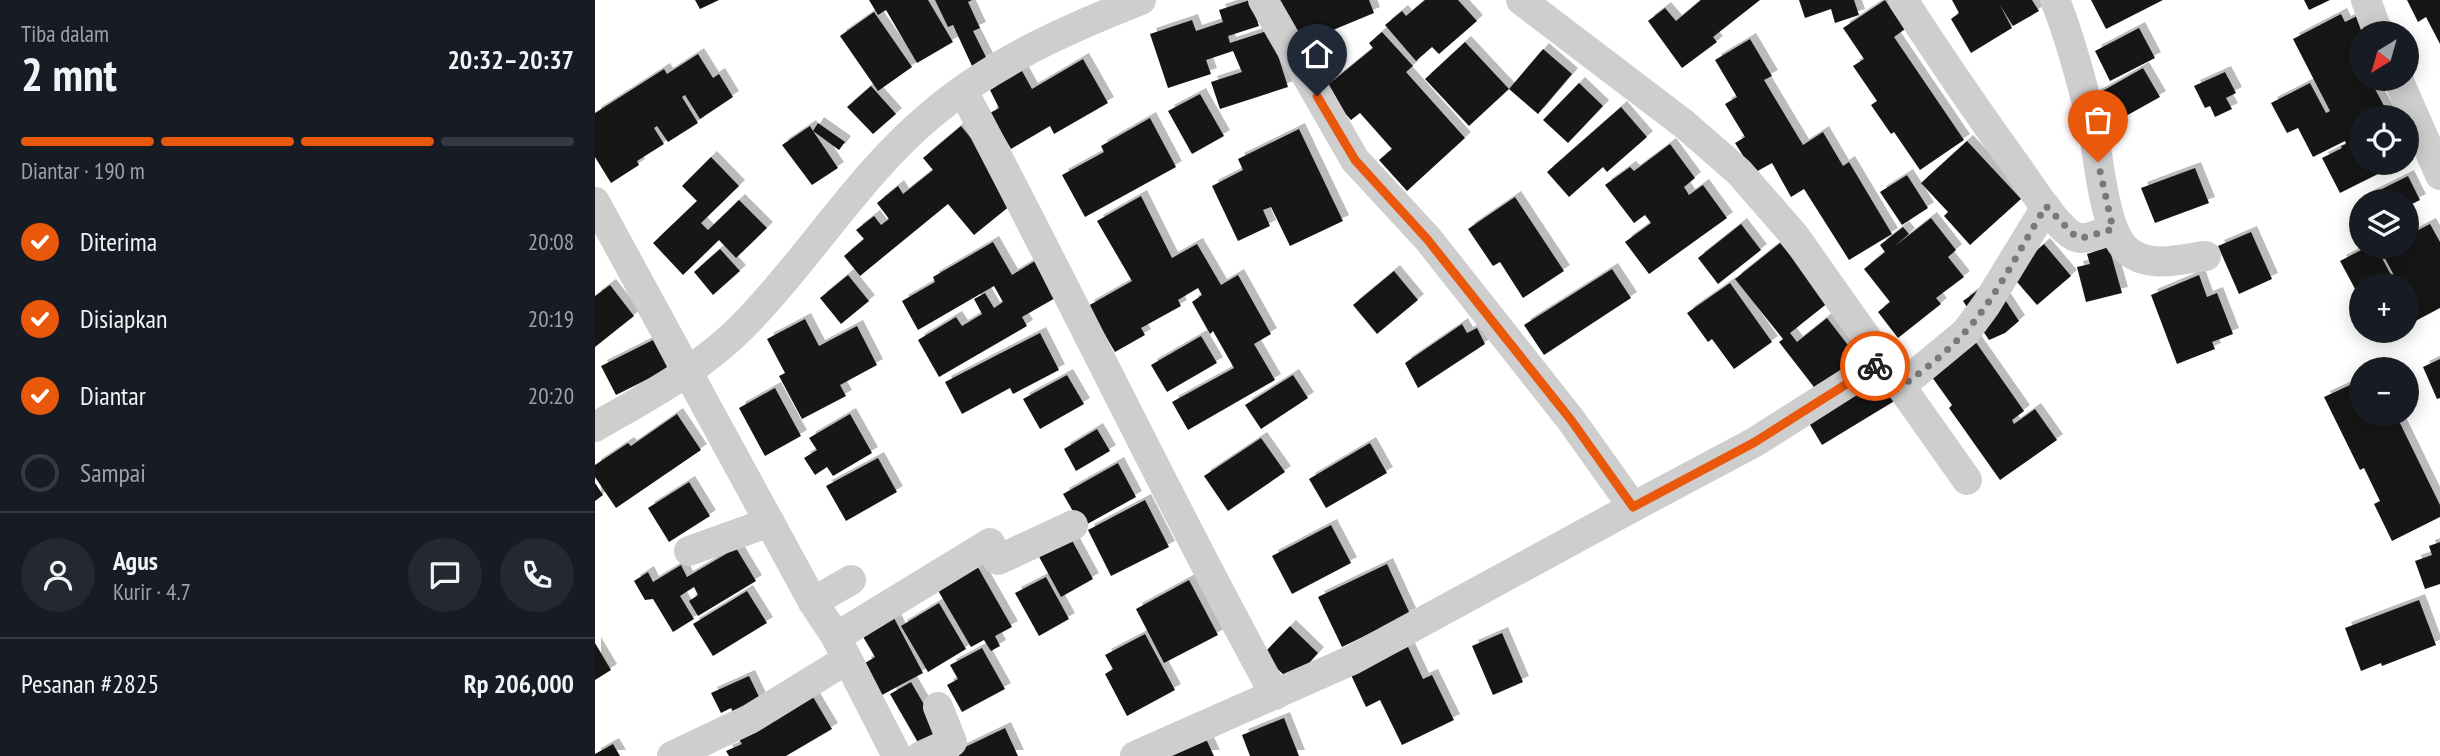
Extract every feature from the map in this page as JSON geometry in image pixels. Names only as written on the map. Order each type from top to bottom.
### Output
[{"type":"street","points":[[595,427],[687,372],[742,327],[886,157],[933,113],[963,90],[1023,52],[1055,35],[1141,0]]},
{"type":"street","points":[[1263,0],[1355,160],[1436,249],[1571,420],[1633,507]]},
{"type":"street","points":[[1521,0],[1684,124],[1739,172],[1794,235],[1967,481]]},
{"type":"street","points":[[1903,0],[1973,106],[2046,206],[2076,237],[2082,238],[2113,229]]},
{"type":"street","points":[[2055,0],[2065,24],[2092,124],[2113,229],[2127,251],[2153,262],[2206,256]]},
{"type":"street","points":[[2366,0],[2374,21]]},
{"type":"street","points":[[963,90],[1224,601],[1275,695]]},
{"type":"street","points":[[2403,91],[2440,175]]},
{"type":"street","points":[[595,202],[813,602],[841,648],[897,756]]},
{"type":"street","points":[[1902,386],[1942,355],[1966,332],[1986,305],[2046,206]]},
{"type":"street","points":[[1135,756],[1352,660],[1755,442],[1884,360]]},
{"type":"street","points":[[689,551],[770,522]]},
{"type":"street","points":[[672,756],[750,719],[841,648],[990,543],[998,561],[1073,525]]},
{"type":"street","points":[[813,602],[851,580]]},
{"type":"street","points":[[921,756],[952,742],[938,706]]},
{"type":"building","points":[[695,0],[719,0],[700,9]]},
{"type":"building","points":[[869,0],[928,0],[953,42],[917,63],[886,10],[878,15]]},
{"type":"building","points":[[935,0],[972,0],[968,2],[980,28],[973,31],[987,59],[972,66],[953,25],[948,27]]},
{"type":"building","points":[[1250,0],[1259,26],[1228,36],[1230,43],[1270,30],[1288,87],[1220,109],[1211,82],[1242,72],[1233,51],[1206,60],[1211,74],[1168,88],[1150,34],[1192,20],[1196,31],[1223,22],[1219,10]]},
{"type":"building","points":[[1274,0],[1369,0],[1374,13],[1321,35],[1324,42],[1301,52]]},
{"type":"building","points":[[1425,0],[1458,0],[1477,21],[1439,54],[1432,47],[1416,61],[1385,25],[1402,11],[1406,16]]},
{"type":"building","points":[[1701,0],[1760,0],[1713,37],[1717,42],[1682,68],[1648,21],[1665,8],[1676,21]]},
{"type":"building","points":[[1799,0],[1854,0],[1859,15],[1835,23],[1831,9],[1805,18]]},
{"type":"building","points":[[1885,0],[1905,29],[1894,37],[1964,140],[1920,170],[1894,132],[1891,134],[1871,105],[1877,101],[1853,66],[1864,59],[1843,28]]},
{"type":"building","points":[[1952,0],[2032,0],[2039,11],[2013,26],[2000,5],[2012,28],[1971,53],[1951,19],[1959,13]]},
{"type":"building","points":[[2091,0],[2163,0],[2106,29]]},
{"type":"building","points":[[2304,0],[2330,0],[2309,10]]},
{"type":"building","points":[[2407,0],[2440,0],[2440,44],[2426,17],[2418,21]]},
{"type":"building","points":[[874,12],[912,67],[878,91],[840,36]]},
{"type":"building","points":[[2341,14],[2345,22],[2357,16],[2359,21],[2349,21],[2349,91],[2376,91],[2384,105],[2349,105],[2349,175],[2376,175],[2340,193],[2322,158],[2342,148],[2341,146],[2346,144],[2345,141],[2313,157],[2298,128],[2287,133],[2271,103],[2310,83],[2326,113],[2330,111],[2293,39]]},
{"type":"building","points":[[2139,28],[2155,58],[2110,81],[2095,51]]},
{"type":"building","points":[[1382,32],[1413,66],[1406,72],[1465,138],[1407,191],[1379,160],[1392,149],[1360,113],[1351,120],[1323,89],[1373,48],[1369,43]]},
{"type":"building","points":[[1750,39],[1772,76],[1764,80],[1803,145],[1823,132],[1843,166],[1849,162],[1892,234],[1849,260],[1804,189],[1791,197],[1772,163],[1754,173],[1735,143],[1745,137],[1725,104],[1737,97],[1715,60]]},
{"type":"building","points":[[1465,42],[1509,89],[1469,126],[1425,79]]},
{"type":"building","points":[[1543,49],[1572,74],[1538,114],[1509,89]]},
{"type":"building","points":[[698,54],[713,78],[719,74],[733,97],[700,119],[685,95],[682,97],[698,123],[668,142],[657,126],[654,128],[664,144],[637,161],[639,165],[611,183],[595,157],[595,113],[664,69],[667,74]]},
{"type":"building","points":[[1083,59],[1108,103],[1054,134],[1050,126],[1011,149],[990,113],[999,108],[990,90],[1022,71],[1032,89]]},
{"type":"building","points":[[2143,68],[2160,97],[2108,126],[2092,97]]},
{"type":"building","points":[[2225,72],[2236,93],[2226,98],[2232,109],[2215,117],[2210,106],[2205,108],[2194,86]]},
{"type":"building","points":[[1579,83],[1603,106],[1568,143],[1543,120]]},
{"type":"building","points":[[871,86],[896,114],[873,134],[847,107]]},
{"type":"building","points":[[1200,94],[1224,136],[1192,154],[1168,111]]},
{"type":"building","points":[[1621,107],[1647,137],[1607,172],[1603,167],[1569,197],[1547,172]]},
{"type":"building","points":[[1150,118],[1176,167],[1085,217],[1062,175],[1104,152],[1101,146]]},
{"type":"building","points":[[818,123],[845,142],[839,150],[813,131]]},
{"type":"building","points":[[810,126],[838,168],[812,185],[782,145]]},
{"type":"building","points":[[961,126],[985,155],[1011,205],[974,235],[948,204],[860,276],[844,256],[864,239],[856,230],[874,216],[881,225],[889,219],[877,203],[898,186],[903,194],[933,170],[923,158]]},
{"type":"building","points":[[1299,129],[1343,221],[1290,246],[1271,207],[1263,210],[1270,226],[1238,241],[1212,186],[1243,170],[1238,159]]},
{"type":"building","points":[[1967,141],[2021,199],[1970,245],[1944,216],[1948,212],[1921,183]]},
{"type":"building","points":[[1670,144],[1695,178],[1684,187],[1689,195],[1703,185],[1727,218],[1649,274],[1625,242],[1651,223],[1645,215],[1634,223],[1605,185],[1630,167],[1634,171]]},
{"type":"building","points":[[711,157],[739,186],[701,223],[708,230],[739,200],[767,228],[736,258],[719,240],[683,275],[653,243],[697,201],[682,186]]},
{"type":"building","points":[[2195,168],[2209,203],[2155,223],[2141,188]]},
{"type":"building","points":[[1907,175],[1928,208],[1902,225],[1880,192]]},
{"type":"building","points":[[2408,176],[2414,189],[2382,189]]},
{"type":"building","points":[[1141,196],[1172,258],[1197,244],[1221,285],[1238,275],[1271,334],[1254,344],[1275,380],[1188,430],[1172,402],[1234,368],[1213,331],[1210,334],[1192,302],[1202,295],[1198,288],[1178,300],[1181,306],[1141,328],[1145,335],[1115,352],[1088,306],[1132,281],[1097,221]]},
{"type":"building","points":[[1515,197],[1564,271],[1523,298],[1500,262],[1493,266],[1468,229]]},
{"type":"building","points":[[1931,218],[1956,250],[1948,257],[1964,277],[1936,298],[1941,304],[1898,338],[1878,312],[1890,302],[1864,269],[1885,252],[1880,245],[1903,227],[1909,234],[1895,246]]},
{"type":"building","points":[[1741,224],[1761,250],[1718,284],[1698,258]]},
{"type":"building","points":[[2430,224],[2440,242],[2440,308],[2419,319],[2419,273],[2393,273],[2385,259],[2419,259],[2419,230]]},
{"type":"building","points":[[2251,232],[2272,279],[2239,294],[2218,246]]},
{"type":"building","points":[[993,242],[1012,275],[1035,261],[1057,297],[1022,317],[1027,326],[939,377],[918,340],[956,317],[962,326],[982,314],[974,299],[985,293],[994,308],[1003,302],[994,286],[918,330],[902,301],[935,282],[933,277]]},
{"type":"building","points":[[1780,243],[1829,302],[1790,333],[1797,342],[1827,318],[1858,358],[1817,391],[1779,342],[1783,339],[1735,279]]},
{"type":"building","points":[[2044,244],[2071,276],[2037,305],[2010,274]]},
{"type":"building","points":[[2109,247],[2122,293],[2086,302],[2077,267],[2090,264],[2087,254]]},
{"type":"building","points":[[720,249],[740,271],[713,295],[694,272]]},
{"type":"building","points":[[2349,256],[2349,259],[2382,259],[2390,273],[2349,273],[2349,278],[2340,261]]},
{"type":"building","points":[[1612,269],[1631,298],[1544,355],[1524,325]]},
{"type":"building","points":[[1394,271],[1418,300],[1377,334],[1353,305]]},
{"type":"building","points":[[848,275],[869,301],[841,324],[820,298]]},
{"type":"building","points":[[2199,275],[2207,297],[2217,293],[2233,334],[2212,342],[2215,349],[2177,364],[2151,295]]},
{"type":"building","points":[[1992,280],[2019,321],[2005,333],[1989,340],[1963,301]]},
{"type":"building","points":[[1730,283],[1772,342],[1734,369],[1712,339],[1708,342],[1687,313]]},
{"type":"building","points":[[610,285],[634,316],[595,347],[595,296]]},
{"type":"building","points":[[805,319],[819,346],[857,326],[877,365],[840,385],[846,396],[802,419],[779,376],[785,373],[767,339]]},
{"type":"building","points":[[1462,324],[1467,333],[1477,328],[1485,344],[1418,388],[1405,363]]},
{"type":"building","points":[[1040,333],[1059,370],[1013,394],[1010,388],[962,414],[945,382]]},
{"type":"building","points":[[1201,336],[1217,363],[1167,392],[1151,365]]},
{"type":"building","points":[[653,340],[668,369],[616,395],[601,366]]},
{"type":"building","points":[[1975,341],[2024,411],[2012,420],[2014,424],[2035,409],[2057,440],[2000,480],[1949,408],[1952,405],[1929,373]]},
{"type":"building","points":[[2440,359],[2440,398],[2437,399],[2423,367]]},
{"type":"building","points":[[1882,371],[1901,397],[1822,445],[1806,418]]},
{"type":"building","points":[[1067,375],[1084,404],[1040,429],[1023,399]]},
{"type":"building","points":[[1293,375],[1308,398],[1261,429],[1245,405]]},
{"type":"building","points":[[2349,386],[2349,427],[2402,427],[2440,505],[2440,517],[2392,541],[2374,504],[2380,501],[2364,468],[2360,470],[2324,397]]},
{"type":"building","points":[[775,388],[801,436],[765,456],[739,408]]},
{"type":"building","points":[[677,414],[701,450],[616,508],[595,477],[595,465],[628,443],[631,446]]},
{"type":"building","points":[[850,414],[872,453],[833,476],[827,467],[815,475],[804,458],[817,450],[809,438]]},
{"type":"building","points":[[1097,429],[1110,451],[1076,471],[1064,449]]},
{"type":"building","points":[[1261,438],[1285,472],[1228,511],[1204,476]]},
{"type":"building","points":[[1370,443],[1387,473],[1326,508],[1309,479]]},
{"type":"building","points":[[878,458],[897,492],[846,521],[826,486]]},
{"type":"building","points":[[1118,463],[1136,497],[1082,527],[1063,494]]},
{"type":"building","points":[[689,482],[710,516],[669,542],[648,508]]},
{"type":"building","points":[[595,483],[603,495],[595,501]]},
{"type":"building","points":[[1145,500],[1169,547],[1111,576],[1088,530]]},
{"type":"building","points":[[1331,525],[1351,563],[1292,594],[1272,556]]},
{"type":"building","points":[[1069,535],[1093,579],[1061,597],[1037,553]]},
{"type":"building","points":[[2440,542],[2440,584],[2425,589],[2415,561],[2432,555],[2429,546]]},
{"type":"building","points":[[736,548],[756,581],[698,616],[689,601],[698,595],[694,587],[680,596],[694,619],[673,632],[653,599],[645,600],[634,581],[648,572],[653,582],[681,565],[687,577]]},
{"type":"building","points":[[976,564],[1012,627],[995,636],[1000,646],[991,651],[984,640],[971,647],[936,587]]},
{"type":"building","points":[[1387,564],[1410,614],[1342,647],[1318,597]]},
{"type":"building","points":[[1046,577],[1069,619],[1039,636],[1015,593]]},
{"type":"building","points":[[1189,580],[1218,635],[1164,663],[1136,609]]},
{"type":"building","points":[[747,591],[767,623],[713,656],[693,624]]},
{"type":"building","points":[[2419,600],[2436,645],[2382,666],[2381,663],[2361,671],[2345,628]]},
{"type":"building","points":[[939,603],[966,649],[928,672],[901,626]]},
{"type":"building","points":[[894,618],[923,673],[882,695],[865,663],[875,657],[862,635]]},
{"type":"building","points":[[1290,626],[1318,653],[1301,672],[1287,678],[1271,663],[1265,652]]},
{"type":"building","points":[[1502,633],[1523,682],[1493,695],[1472,646]]},
{"type":"building","points":[[1145,634],[1175,690],[1127,716],[1105,674],[1113,669],[1105,655]]},
{"type":"building","points":[[595,643],[611,670],[595,680]]},
{"type":"building","points":[[1408,647],[1423,679],[1432,675],[1454,720],[1402,745],[1380,700],[1366,707],[1351,675]]},
{"type":"building","points":[[982,648],[1005,689],[962,712],[947,685],[958,679],[950,665]]},
{"type":"building","points":[[749,676],[763,705],[736,718],[731,708],[721,713],[711,693]]},
{"type":"building","points":[[911,682],[941,734],[920,746],[890,694]]},
{"type":"building","points":[[810,692],[832,729],[786,756],[729,756],[726,751],[742,744],[736,735]]},
{"type":"building","points":[[1284,718],[1299,756],[1250,756],[1242,735]]},
{"type":"building","points":[[1005,728],[1018,756],[959,756],[957,751]]},
{"type":"building","points":[[1206,739],[1214,756],[1170,756]]},
{"type":"building","points":[[613,744],[620,756],[595,756],[595,754]]},
{"type":"way so far","points":[[1875,366],[1884,360],[1902,386],[1942,355],[1966,332],[1986,305],[2046,206],[2063,227],[2076,237],[2082,238],[2113,229],[2098,162]]},
{"type":"route","points":[[1317,96],[1355,160],[1427,239],[1571,420],[1633,507],[1755,442],[1875,366]]}]
